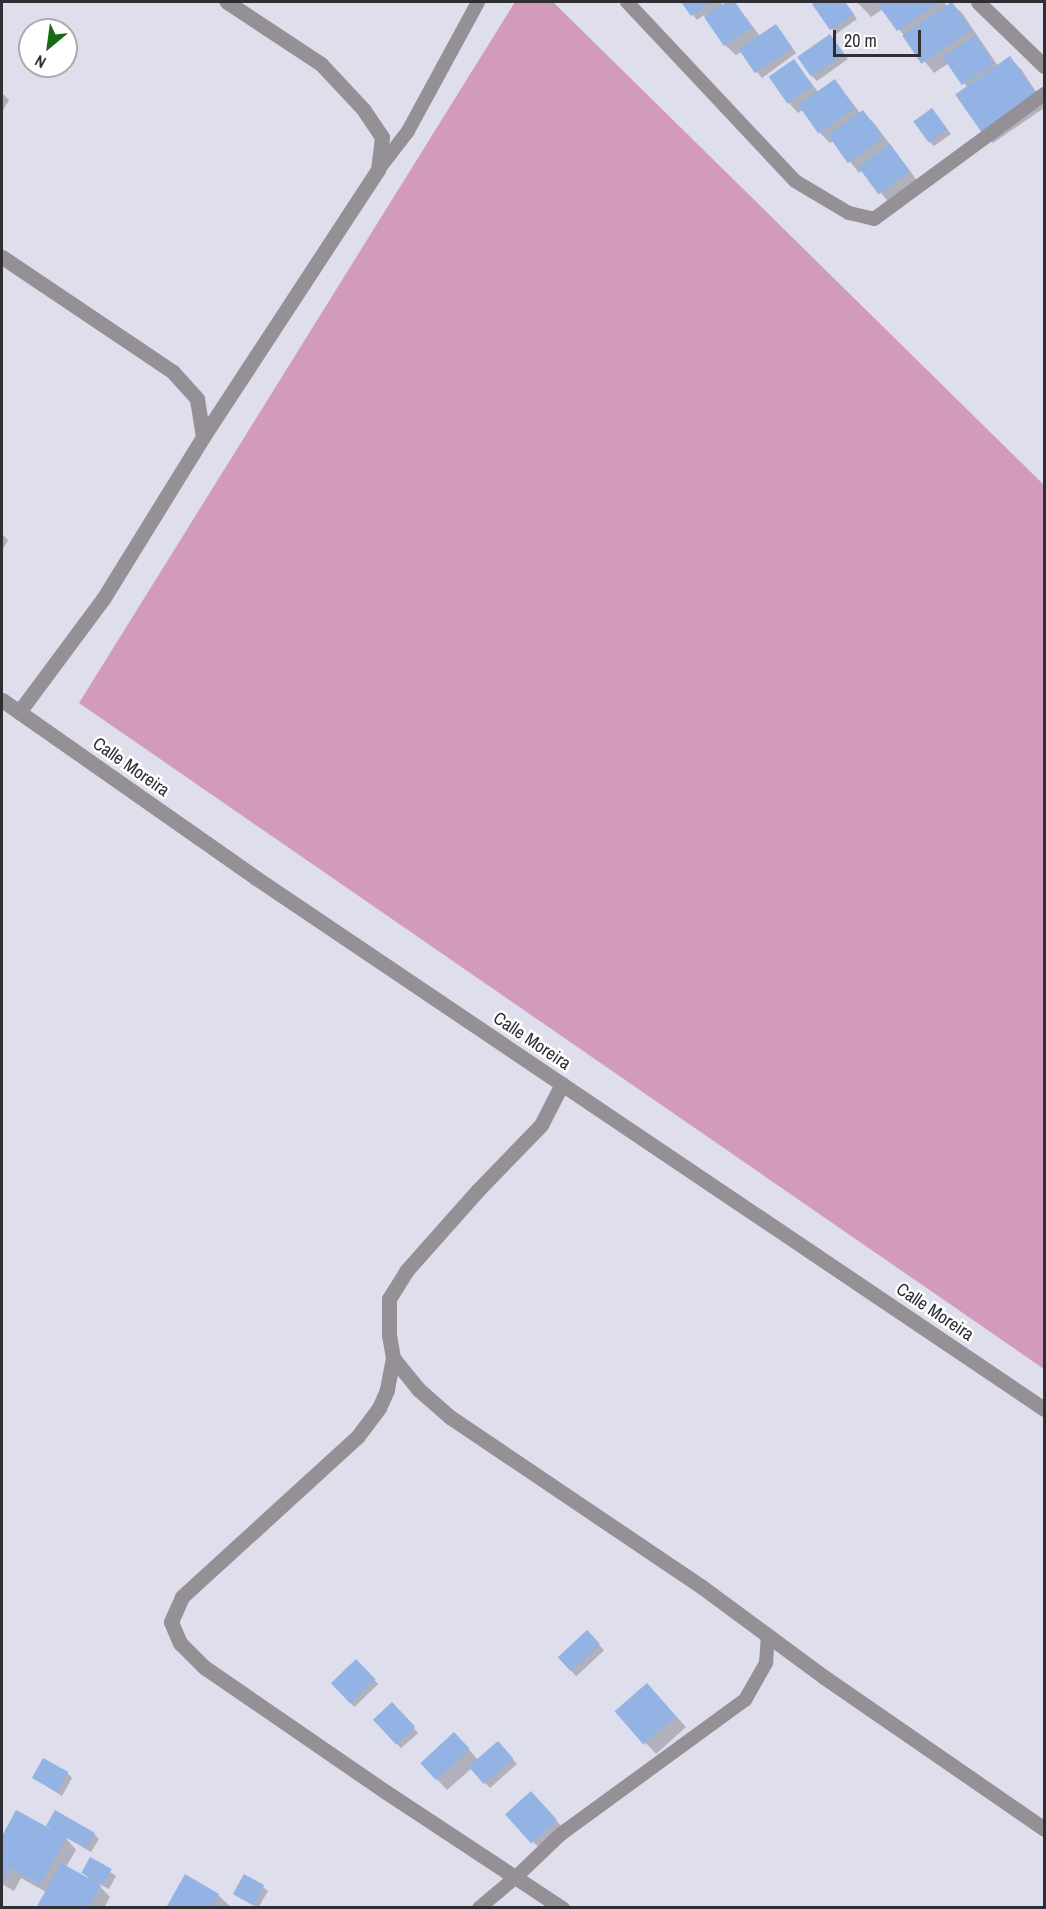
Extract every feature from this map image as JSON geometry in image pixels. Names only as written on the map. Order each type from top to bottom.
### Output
[{"type":"street","points":[[19,712],[104,599],[203,437],[378,170],[382,137],[364,110],[321,64],[227,2]]},
{"type":"street","points":[[978,2],[1044,66]]},
{"type":"street","points":[[2,257],[173,372],[197,399],[203,437]]},
{"type":"street","name":"Calle Moreira","points":[[2,700],[256,878],[1044,1409]]},
{"type":"street","points":[[562,1084],[542,1125],[477,1190],[407,1270],[389,1299],[389,1335],[393,1358],[387,1390],[379,1408],[357,1437],[182,1597],[171,1622],[180,1643],[204,1667],[386,1792],[562,1908]]},
{"type":"street","points":[[393,1358],[418,1389],[450,1417],[702,1587],[824,1677],[1044,1828]]},
{"type":"lane","points":[[378,170],[408,131],[478,2]]},
{"type":"lane","points":[[627,2],[795,182],[849,213],[874,219],[1044,94]]},
{"type":"lane","points":[[479,1908],[561,1834],[745,1700],[766,1663],[768,1636]]},
{"type":"shaded area","points":[[515,2],[553,2],[1044,485],[1044,1369],[79,703]]},
{"type":"building","points":[[681,2],[712,2],[691,16]]},
{"type":"building","points":[[726,2],[735,2],[752,27],[724,46],[704,17]]},
{"type":"building","points":[[815,2],[845,2],[854,14],[830,30],[812,4]]},
{"type":"building","points":[[876,2],[940,2],[897,31]]},
{"type":"building","points":[[952,2],[971,30],[921,64],[902,36]]},
{"type":"building","points":[[776,24],[792,48],[755,73],[739,49]]},
{"type":"building","points":[[830,34],[844,54],[811,77],[797,57]]},
{"type":"building","points":[[975,35],[994,63],[962,85],[943,57]]},
{"type":"building","points":[[1010,56],[1037,95],[982,133],[955,94]]},
{"type":"building","points":[[794,59],[813,86],[788,104],[769,77]]},
{"type":"building","points":[[835,79],[855,108],[818,133],[798,105]]},
{"type":"building","points":[[932,108],[947,129],[929,143],[913,122]]},
{"type":"building","points":[[863,110],[883,139],[848,163],[828,135]]},
{"type":"building","points":[[890,144],[910,172],[878,194],[858,167]]},
{"type":"building","points":[[587,1630],[600,1644],[571,1671],[558,1657]]},
{"type":"building","points":[[356,1659],[375,1679],[350,1703],[331,1683]]},
{"type":"building","points":[[647,1683],[676,1716],[643,1744],[615,1711]]},
{"type":"building","points":[[392,1702],[415,1727],[396,1745],[373,1720]]},
{"type":"building","points":[[454,1732],[470,1749],[436,1780],[420,1763]]},
{"type":"building","points":[[498,1741],[513,1758],[484,1784],[469,1767]]},
{"type":"building","points":[[43,1758],[68,1772],[57,1792],[32,1778]]},
{"type":"building","points":[[531,1791],[557,1820],[531,1843],[505,1814]]},
{"type":"building","points":[[16,1810],[58,1833],[46,1826],[55,1810],[95,1833],[86,1848],[67,1837],[40,1885],[10,1868],[2,1884],[2,1836]]},
{"type":"building","points":[[90,1857],[112,1869],[103,1885],[81,1873]]},
{"type":"building","points":[[61,1863],[101,1885],[88,1908],[36,1908]]},
{"type":"building","points":[[185,1874],[219,1894],[211,1908],[166,1908]]},
{"type":"building","points":[[244,1874],[264,1885],[253,1905],[233,1894]]}]
